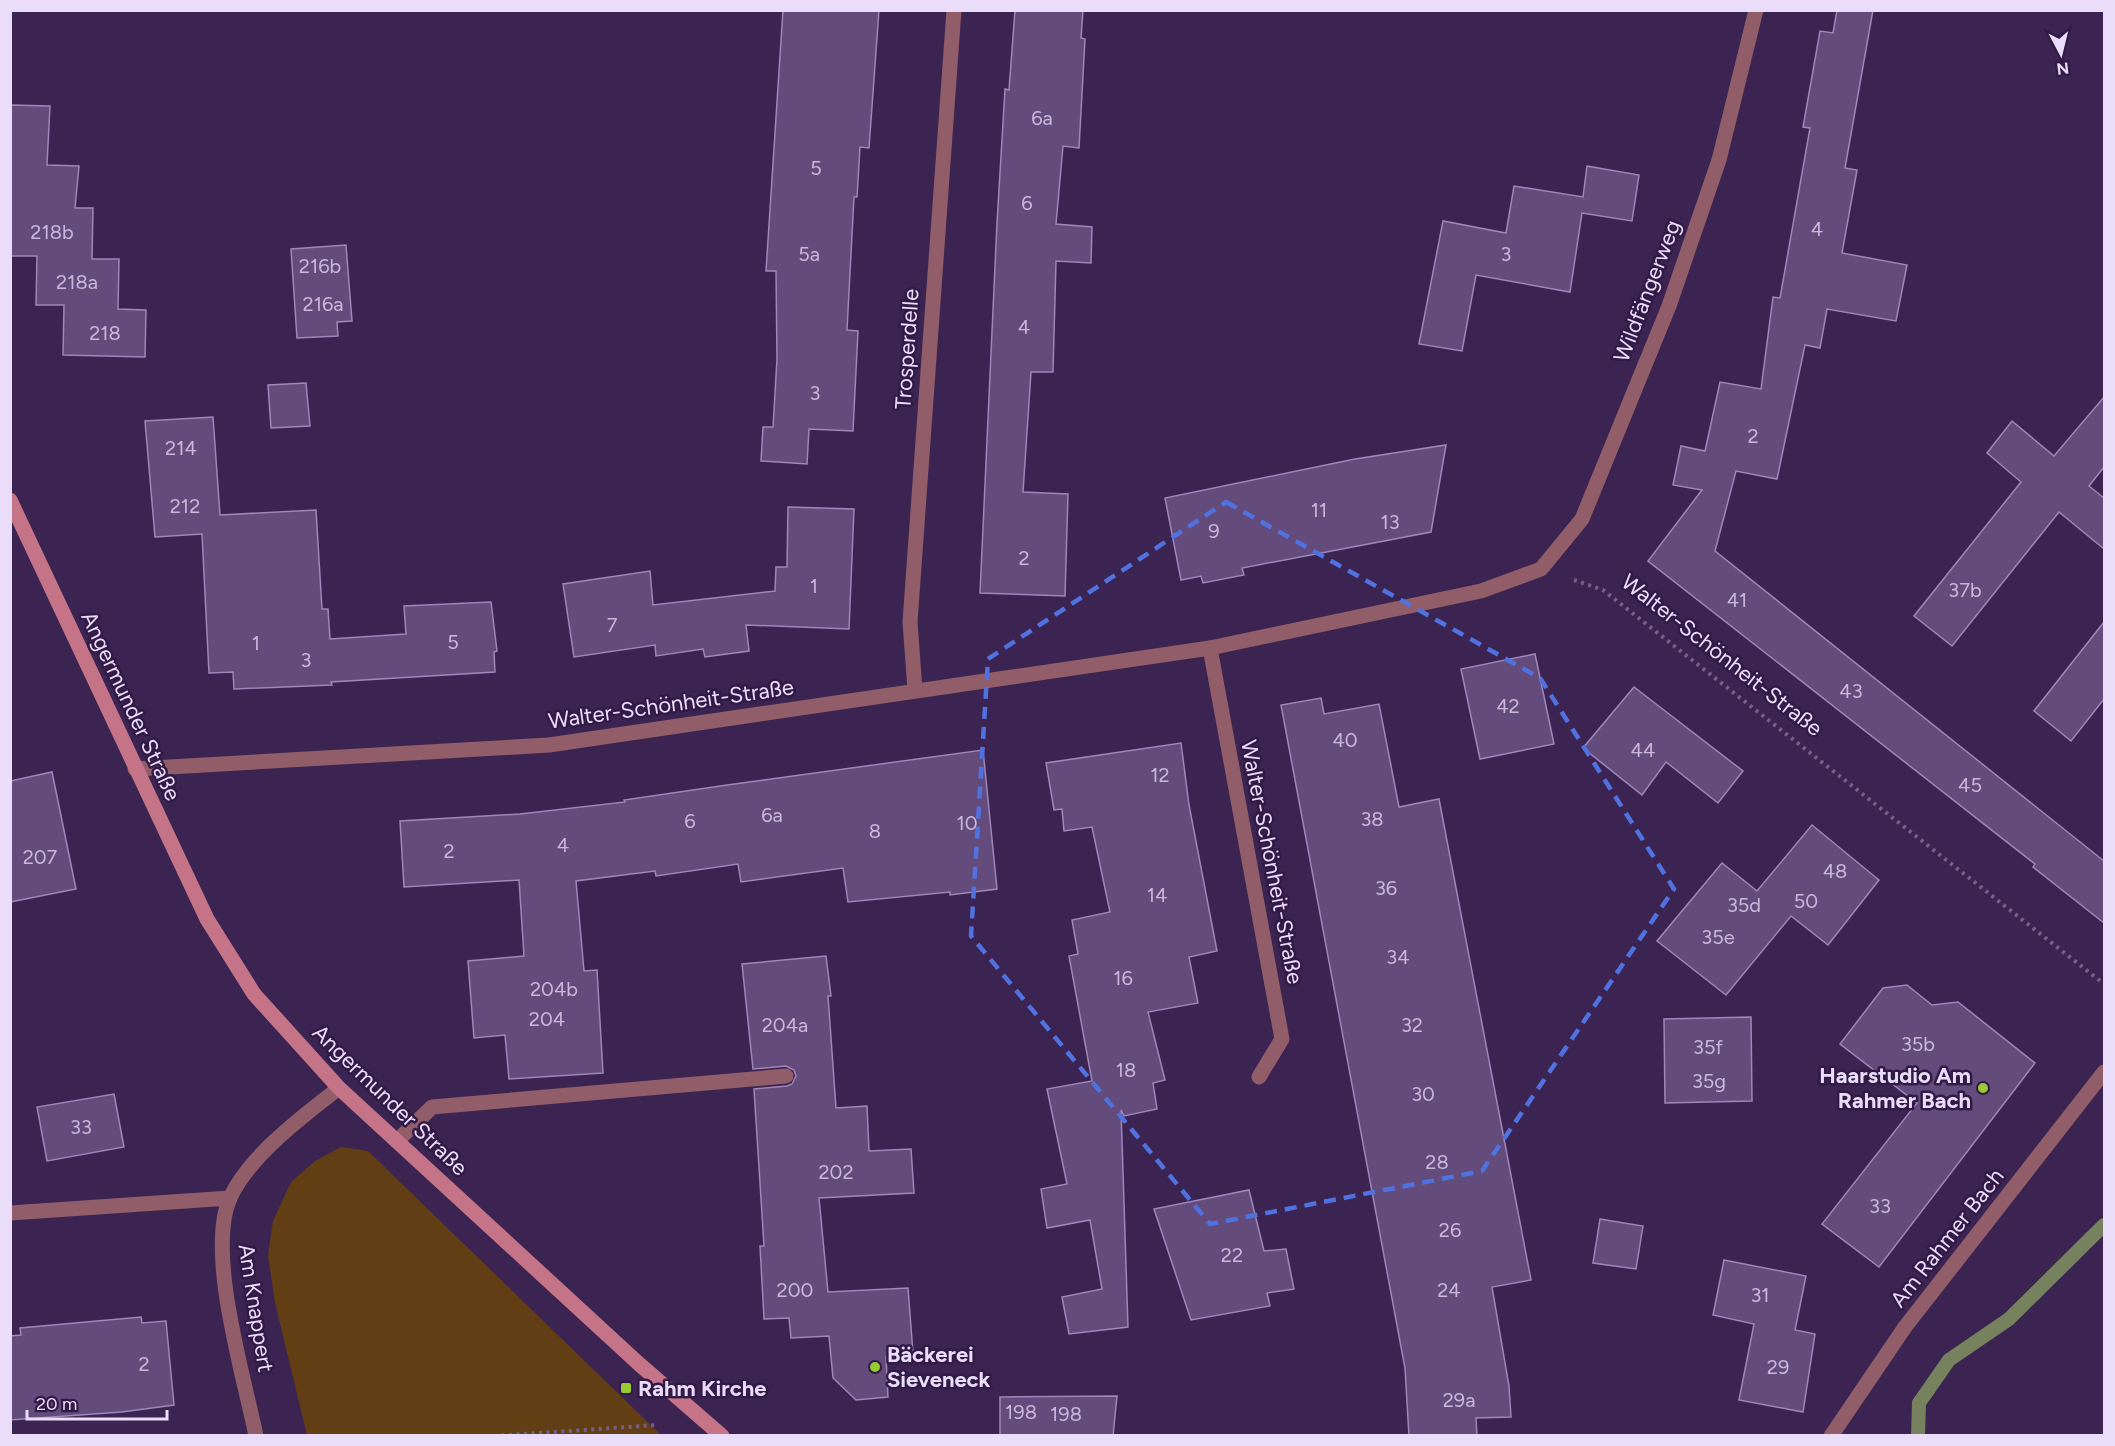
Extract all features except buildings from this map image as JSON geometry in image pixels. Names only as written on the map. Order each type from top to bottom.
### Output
[{"type":"main road","name":"Angermunder Straße","points":[[10,500],[207,919],[254,994],[339,1088],[638,1363],[722,1436]]},
{"type":"street","name":"Trosperdelle","points":[[915,690],[910,622],[954,10]]},
{"type":"street","name":"Wildfängerweg","points":[[1541,569],[1582,519],[1669,306],[1719,160],[1756,10]]},
{"type":"street","name":"Walter-Schönheit-Straße","points":[[135,768],[549,745],[1210,648],[1481,591],[1541,569]]},
{"type":"street","name":"Walter-Schönheit-Straße","points":[[1210,648],[1282,1039],[1259,1077]]},
{"type":"street","name":"Am Rahmer Bach","points":[[1831,1436],[1905,1327],[2104,1072]]},
{"type":"street","points":[[397,1141],[432,1107],[786,1076]]},
{"type":"street","name":"Am Knappert","points":[[256,1436],[226,1288],[222,1231],[230,1197],[254,1163],[287,1129],[339,1088]]},
{"type":"street","points":[[10,1214],[230,1197]]},
{"type":"path","name":"Walter-Schönheit-Straße","points":[[1541,569],[1604,590],[2104,984]]},
{"type":"path","points":[[494,1436],[706,1422]]},
{"type":"highlighted area","points":[[1226,502],[1540,678],[1674,889],[1482,1171],[1210,1224],[971,936],[988,659]]},
{"type":"shaded area","points":[[341,1147],[368,1151],[661,1435],[307,1435],[275,1303],[268,1255],[273,1221],[291,1182],[315,1161]]},
{"type":"waterway","points":[[1918,1436],[1919,1403],[1949,1360],[2009,1319],[2104,1225]]},
{"type":"place","name":"Haarstudio Am Rahmer Bach","points":[[1983,1088]]},
{"type":"place","name":"Bäckerei Sieveneck","points":[[875,1367]]},
{"type":"place","name":"Rahm Kirche","points":[[626,1388]]}]
